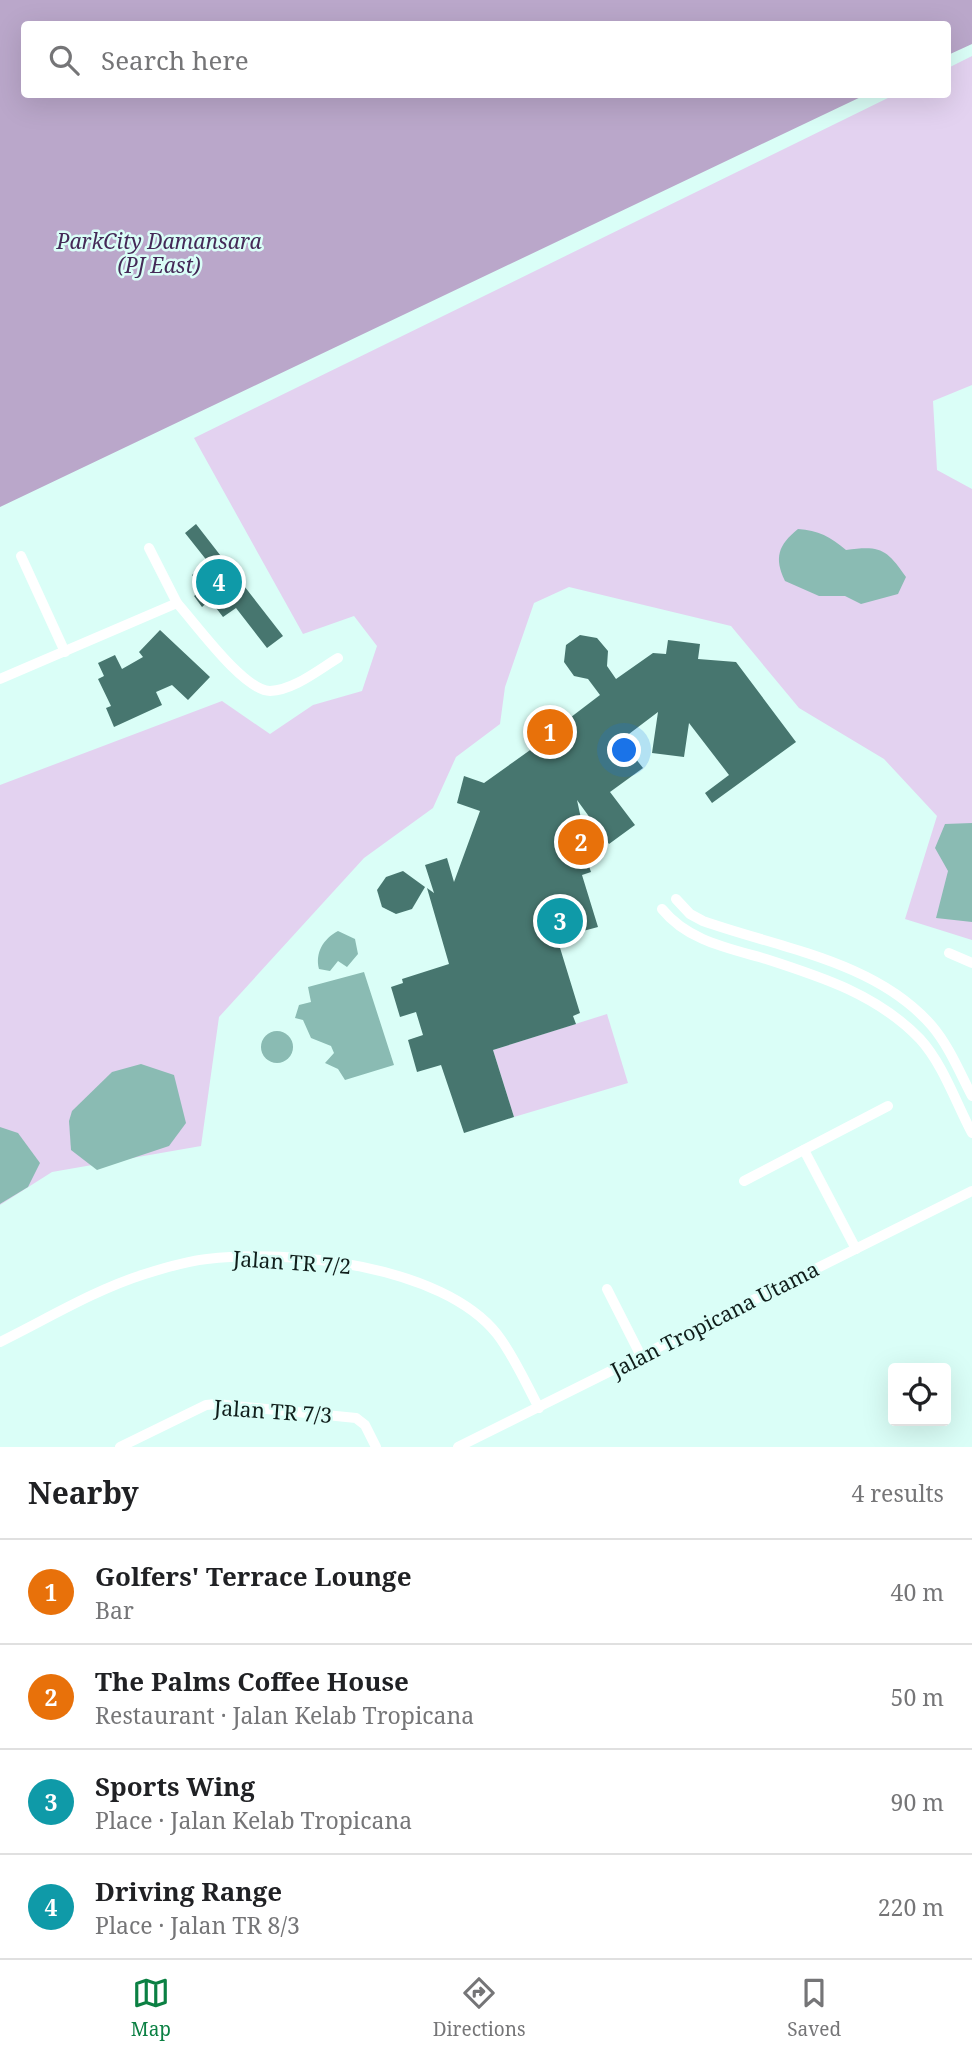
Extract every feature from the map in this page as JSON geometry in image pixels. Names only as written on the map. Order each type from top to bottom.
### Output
[{"type":"street","points":[[149,548],[177,603],[248,682],[268,691],[290,686],[338,658]]},
{"type":"street","points":[[21,556],[65,652]]},
{"type":"street","points":[[0,679],[177,603]]},
{"type":"street","points":[[676,899],[690,914],[703,921],[798,950],[863,977],[896,995],[934,1028],[972,1096]]},
{"type":"street","points":[[662,909],[677,926],[699,938],[832,981],[890,1013],[928,1049],[972,1133]]},
{"type":"street","points":[[949,953],[972,963]]},
{"type":"street","points":[[744,1181],[888,1106]]},
{"type":"street","points":[[804,1150],[856,1249]]},
{"type":"street","name":"Jalan Tropicana Utama","points":[[458,1447],[642,1358],[972,1191]]},
{"type":"street","name":"Jalan TR 7/2","points":[[0,1342],[116,1284],[205,1259],[257,1257],[326,1262],[399,1274],[431,1286],[483,1320],[497,1335],[539,1408]]},
{"type":"street","points":[[607,1289],[642,1358]]},
{"type":"street","name":"Jalan TR 7/3","points":[[120,1447],[206,1405],[216,1404],[356,1418],[365,1425],[376,1447]]},
{"type":"shaded area","points":[[972,56],[972,385],[933,401],[937,470],[972,489],[972,940],[905,919],[937,816],[884,759],[799,708],[731,626],[569,587],[534,603],[505,687],[500,724],[456,757],[433,808],[364,858],[219,1017],[201,1146],[52,1172],[0,1205],[0,785],[222,701],[270,734],[313,705],[362,691],[377,646],[354,616],[303,634],[194,438],[888,98],[951,98],[951,66]]},
{"type":"shaded area","points":[[607,1014],[628,1083],[514,1117],[493,1050]]},
{"type":"green space","name":"ParkCity Damansara (PJ East)","points":[[0,0],[972,0],[972,44],[951,54],[951,21],[21,21],[21,98],[859,98],[0,507]]},
{"type":"water","points":[[798,529],[824,535],[846,550],[867,548],[882,551],[906,577],[898,594],[861,604],[845,596],[819,596],[785,581],[780,565],[780,552],[782,546]]},
{"type":"water","points":[[972,823],[972,922],[936,918],[948,871],[935,848],[945,824]]},
{"type":"water","points":[[338,931],[355,939],[358,954],[347,967],[338,961],[330,971],[319,969],[321,947]]},
{"type":"water","points":[[364,972],[394,1065],[345,1080],[338,1069],[325,1063],[334,1053],[331,1046],[311,1038],[303,1020],[295,1018],[299,1005],[311,1002],[308,987]]},
{"type":"water","points":[[277,1031],[288,1036],[293,1047],[288,1058],[277,1063],[266,1058],[261,1047],[266,1036]]},
{"type":"water","points":[[141,1064],[174,1075],[186,1123],[169,1146],[97,1170],[71,1150],[69,1121],[72,1111],[112,1072]]},
{"type":"water","points":[[0,1127],[18,1133],[40,1163],[28,1187],[0,1204]]},
{"type":"building","points":[[196,524],[283,636],[267,648],[236,608],[223,617],[210,600],[202,607],[194,596],[203,589],[192,575],[208,562],[185,533]]},
{"type":"building","points":[[160,630],[210,677],[188,700],[172,685],[156,692],[162,705],[114,727],[106,708],[111,706],[98,679],[104,676],[98,663],[115,655],[122,669],[143,657],[139,652]]},
{"type":"building","points":[[580,635],[597,638],[608,651],[607,666],[616,679],[653,653],[666,654],[668,640],[700,644],[698,659],[736,662],[796,742],[712,803],[705,793],[729,775],[689,723],[684,757],[652,753],[658,712],[621,740],[643,768],[610,792],[635,825],[609,844],[577,800],[587,846],[583,848],[591,872],[582,875],[598,927],[557,938],[580,1013],[573,1016],[576,1024],[493,1050],[514,1117],[464,1133],[441,1065],[417,1072],[408,1040],[423,1035],[416,1012],[400,1017],[391,987],[403,983],[402,979],[449,964],[427,888],[434,893],[425,865],[447,858],[454,882],[480,811],[457,803],[464,776],[484,783],[533,748],[525,737],[551,717],[558,727],[600,695],[588,679],[574,676],[564,662],[566,645]]},
{"type":"building","points":[[403,871],[425,887],[412,909],[396,914],[382,907],[377,890],[386,877]]},
{"type":"place","name":"Driving Range","points":[[219,582]]},
{"type":"place","name":"Golfers' Terrace Lounge","points":[[550,732]]},
{"type":"place","name":"The Palms Coffee House","points":[[581,842]]},
{"type":"place","name":"Sports Wing","points":[[560,921]]}]
